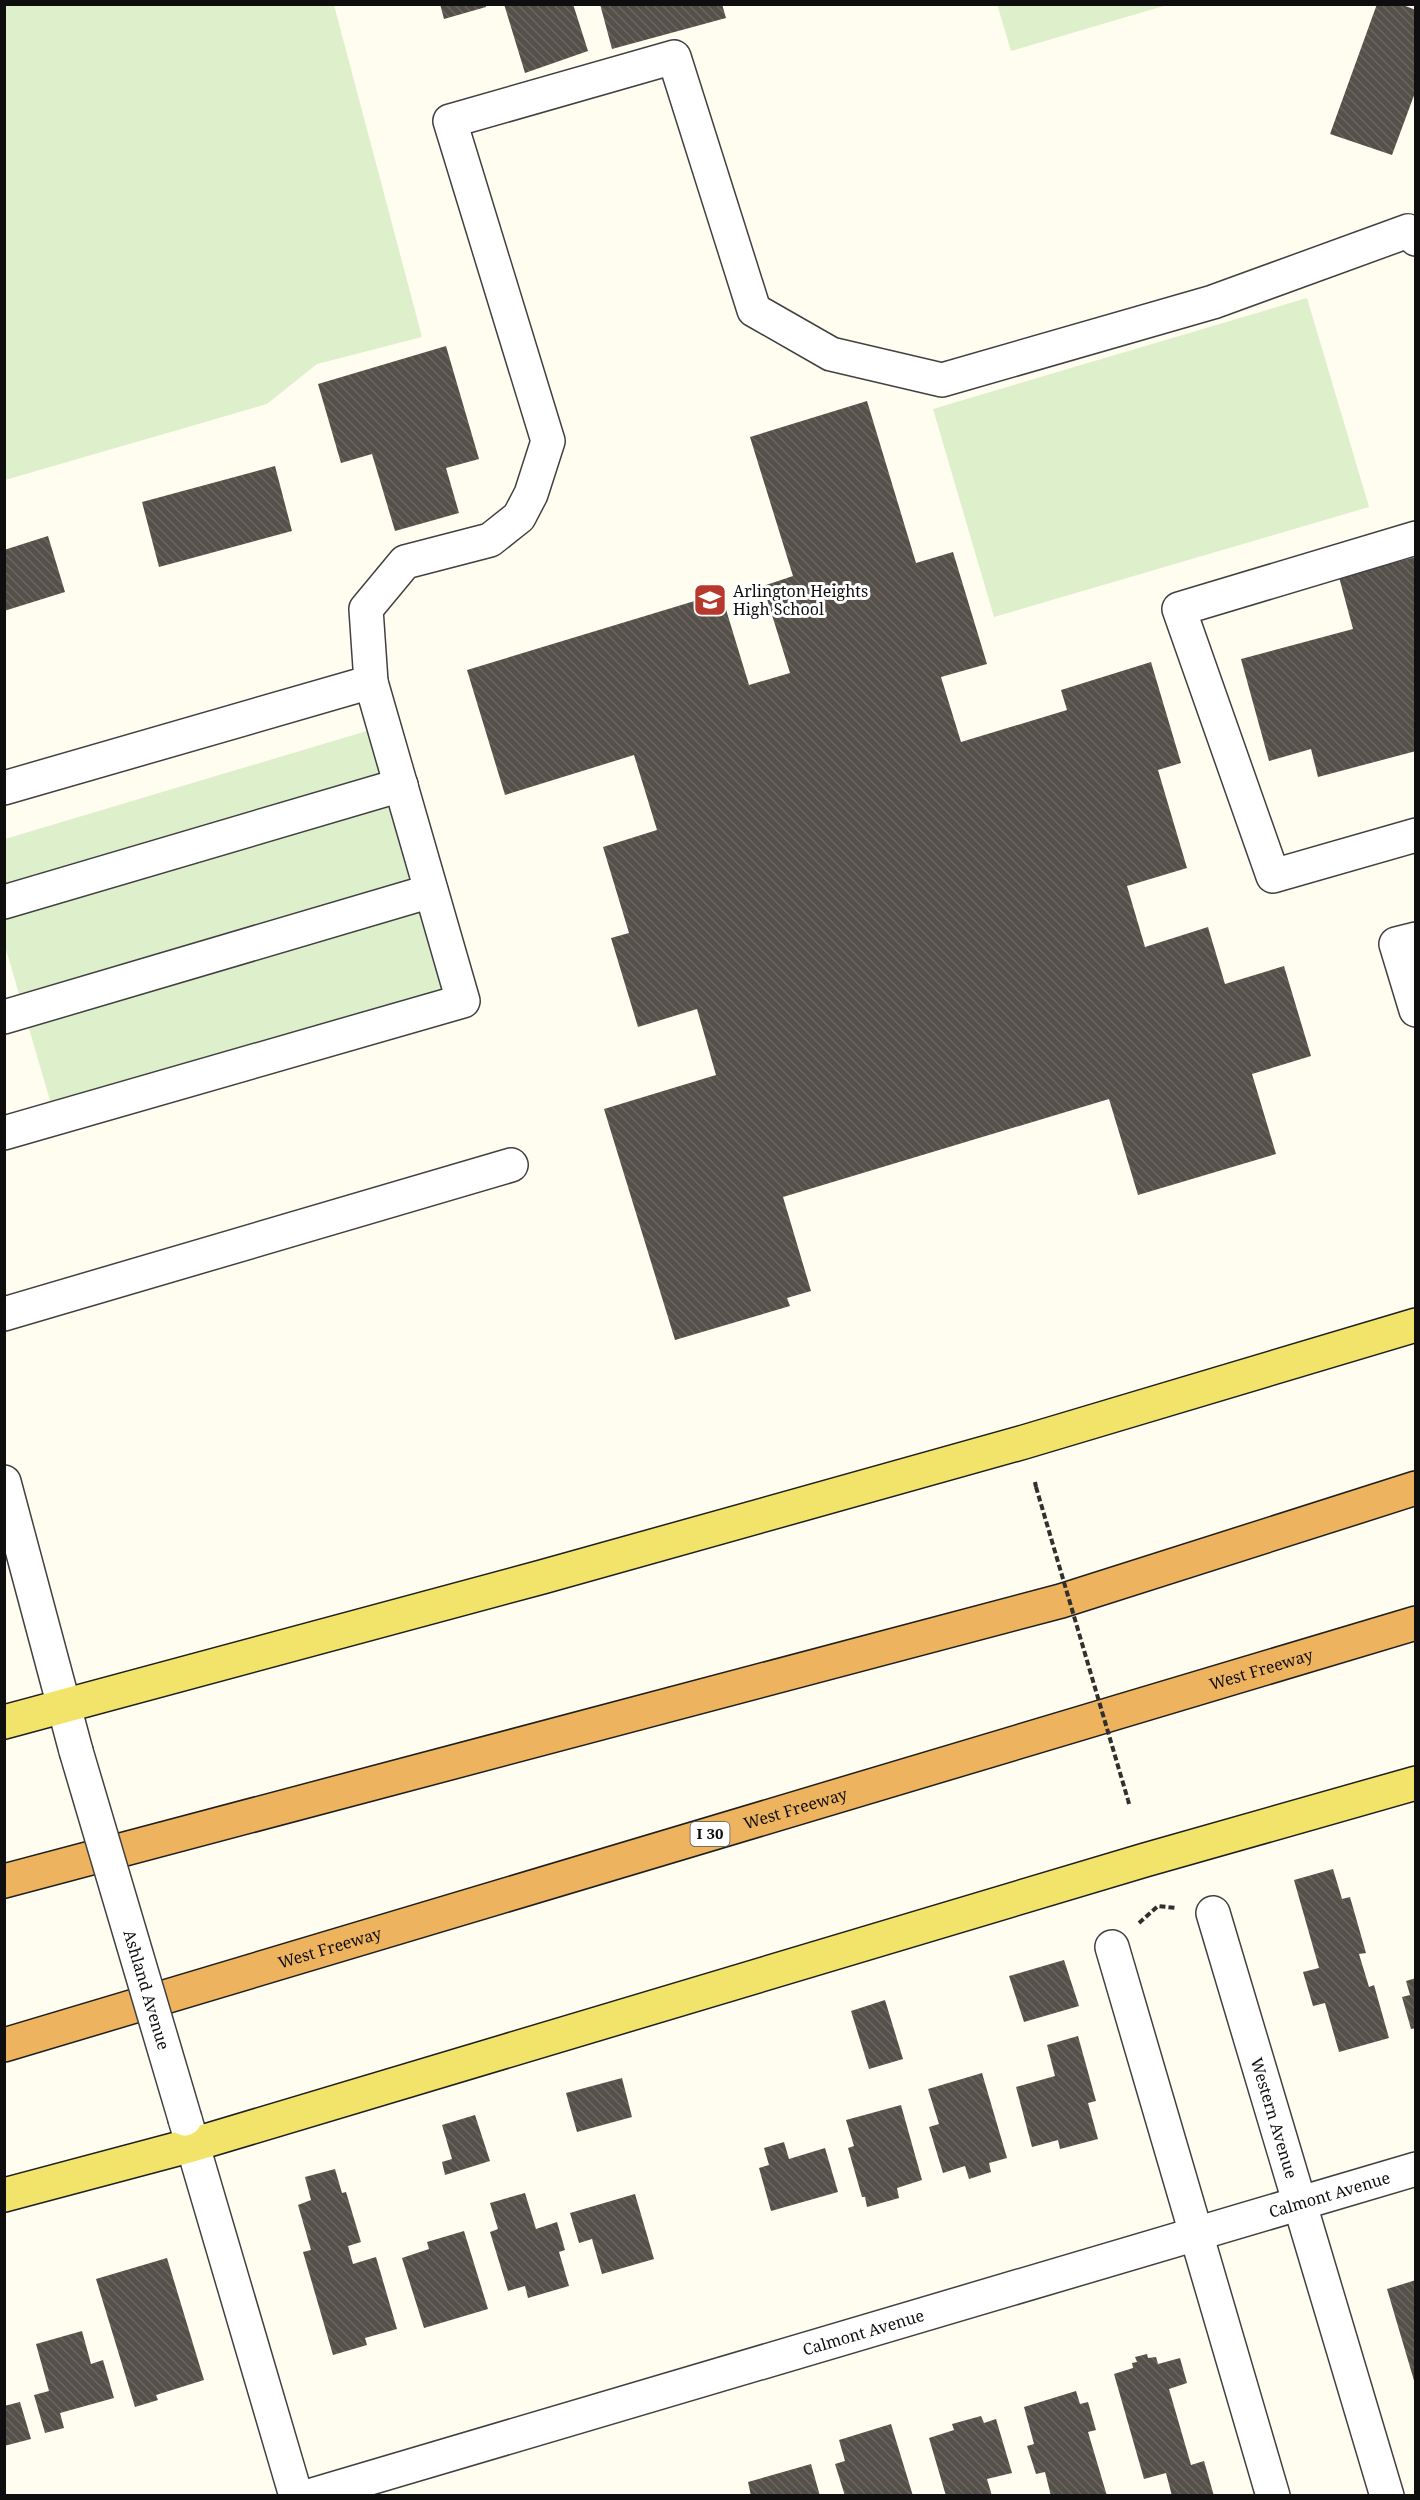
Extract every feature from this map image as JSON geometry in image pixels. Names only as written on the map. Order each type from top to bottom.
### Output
[{"type":"highway","points":[[4,1881],[1061,1601],[1416,1488]]},
{"type":"highway","name":"West Freeway","points":[[4,2045],[1416,1623]]},
{"type":"main road","points":[[4,1722],[63,1708],[1024,1442],[1416,1325]]},
{"type":"main road","points":[[4,2195],[188,2132],[1416,1783]]},
{"type":"street","points":[[4,1133],[463,1001],[371,682],[366,609],[405,562],[490,540],[519,517],[531,494],[548,441],[450,121],[674,57],[754,310],[831,354],[942,380],[1214,302],[1408,231],[1416,239]]},
{"type":"street","points":[[1416,538],[1179,609],[1273,876],[1416,835]]},
{"type":"street","points":[[4,788],[371,682]]},
{"type":"street","points":[[4,902],[401,785]]},
{"type":"street","points":[[4,1017],[432,891]]},
{"type":"street","points":[[1416,939],[1396,944],[1416,1010]]},
{"type":"street","points":[[4,1314],[511,1165]]},
{"type":"street","name":"Ashland Avenue","points":[[4,1482],[63,1708],[296,2496]]},
{"type":"street","name":"Western Avenue","points":[[1213,1913],[1387,2496]]},
{"type":"street","points":[[1112,1947],[1273,2496]]},
{"type":"street","name":"Calmont Avenue","points":[[309,2496],[1416,2169]]},
{"type":"path","points":[[1035,1482],[1129,1804]]},
{"type":"path","points":[[1112,1947],[1157,1904],[1213,1913]]},
{"type":"green space","points":[[5,4],[334,5],[422,337],[317,364],[267,404],[5,480]]},
{"type":"green space","points":[[997,4],[1167,4],[1167,5],[1011,51]]},
{"type":"green space","points":[[1307,298],[1369,507],[994,617],[933,409]]},
{"type":"green space","points":[[397,722],[481,1003],[58,1128],[5,946],[5,839]]},
{"type":"building","points":[[440,4],[485,4],[486,7],[444,19]]},
{"type":"building","points":[[504,4],[573,4],[588,51],[525,73]]},
{"type":"building","points":[[600,4],[722,4],[726,18],[612,49]]},
{"type":"building","points":[[1377,4],[1400,4],[1416,10],[1416,90],[1392,155],[1330,134]]},
{"type":"building","points":[[446,346],[479,459],[446,468],[459,513],[395,531],[372,454],[341,463],[318,384]]},
{"type":"building","points":[[867,401],[916,563],[953,552],[987,664],[941,677],[961,742],[1067,710],[1061,690],[1151,662],[1181,763],[1158,770],[1187,868],[1127,886],[1145,947],[1208,927],[1225,984],[1284,966],[1311,1056],[1252,1074],[1276,1154],[1138,1195],[1109,1099],[783,1197],[811,1291],[787,1298],[790,1306],[675,1340],[604,1109],[716,1075],[697,1009],[638,1027],[611,938],[629,933],[603,847],[657,830],[634,755],[505,795],[467,670],[721,593],[749,685],[790,673],[763,586],[793,576],[750,437]]},
{"type":"building","points":[[275,466],[292,531],[159,567],[142,502]]},
{"type":"building","points":[[48,536],[65,592],[4,611],[4,550]]},
{"type":"building","points":[[1416,557],[1416,751],[1318,777],[1311,749],[1269,761],[1241,659],[1353,629],[1339,577]]},
{"type":"building","points":[[1333,1869],[1342,1899],[1350,1897],[1366,1953],[1359,1954],[1369,1987],[1374,1985],[1389,2038],[1339,2052],[1325,2003],[1313,2006],[1303,1972],[1319,1968],[1294,1880]]},
{"type":"building","points":[[1064,1960],[1079,2006],[1024,2022],[1009,1976]]},
{"type":"building","points":[[1416,1978],[1416,2028],[1411,2029],[1402,1997],[1410,1995],[1406,1981]]},
{"type":"building","points":[[885,2000],[903,2059],[869,2069],[851,2011]]},
{"type":"building","points":[[1078,2036],[1096,2101],[1088,2103],[1098,2139],[1060,2149],[1058,2140],[1032,2147],[1016,2087],[1055,2076],[1047,2045]]},
{"type":"building","points":[[982,2073],[1007,2158],[989,2163],[991,2172],[969,2179],[965,2166],[943,2173],[929,2127],[939,2124],[928,2089]]},
{"type":"building","points":[[622,2078],[632,2117],[577,2132],[566,2093]]},
{"type":"building","points":[[901,2105],[922,2180],[897,2188],[899,2198],[867,2207],[848,2148],[854,2146],[846,2120]]},
{"type":"building","points":[[475,2115],[490,2161],[445,2175],[442,2162],[452,2159],[442,2125]]},
{"type":"building","points":[[784,2142],[789,2159],[825,2148],[838,2192],[771,2211],[759,2168],[769,2165],[764,2148]]},
{"type":"building","points":[[335,2169],[342,2193],[346,2192],[361,2242],[348,2246],[353,2264],[376,2257],[397,2329],[365,2338],[367,2345],[333,2355],[303,2252],[311,2250],[298,2205],[311,2200],[305,2177]]},
{"type":"building","points":[[525,2193],[536,2229],[557,2222],[565,2250],[559,2252],[569,2286],[528,2298],[525,2286],[508,2291],[490,2232],[498,2229],[490,2203]]},
{"type":"building","points":[[635,2194],[654,2259],[602,2274],[592,2239],[579,2243],[570,2213]]},
{"type":"building","points":[[464,2231],[488,2309],[424,2328],[402,2258],[429,2249],[427,2242]]},
{"type":"building","points":[[167,2258],[204,2380],[156,2395],[158,2400],[135,2407],[96,2279]]},
{"type":"building","points":[[1416,2280],[1416,2383],[1415,2384],[1387,2289]]},
{"type":"building","points":[[82,2331],[91,2364],[103,2360],[114,2398],[60,2413],[64,2428],[45,2433],[34,2395],[49,2391],[36,2344]]},
{"type":"building","points":[[1147,2354],[1148,2358],[1156,2357],[1158,2364],[1180,2358],[1187,2383],[1169,2389],[1191,2465],[1204,2461],[1214,2496],[1172,2496],[1166,2473],[1144,2479],[1114,2374],[1133,2368],[1132,2363],[1137,2362],[1135,2357]]},
{"type":"building","points":[[1076,2391],[1080,2404],[1088,2402],[1096,2430],[1088,2432],[1107,2496],[1051,2496],[1045,2472],[1036,2474],[1027,2446],[1034,2444],[1024,2407]]},
{"type":"building","points":[[20,2402],[31,2439],[4,2446],[4,2406]]},
{"type":"building","points":[[981,2416],[984,2423],[996,2419],[1012,2473],[987,2479],[992,2496],[946,2496],[929,2438],[954,2430],[952,2424]]},
{"type":"building","points":[[891,2424],[913,2496],[845,2496],[835,2464],[845,2461],[839,2440]]},
{"type":"building","points":[[811,2464],[820,2496],[751,2496],[748,2482]]},
{"type":"place","name":"Arlington Heights High School","points":[[710,600]]}]
